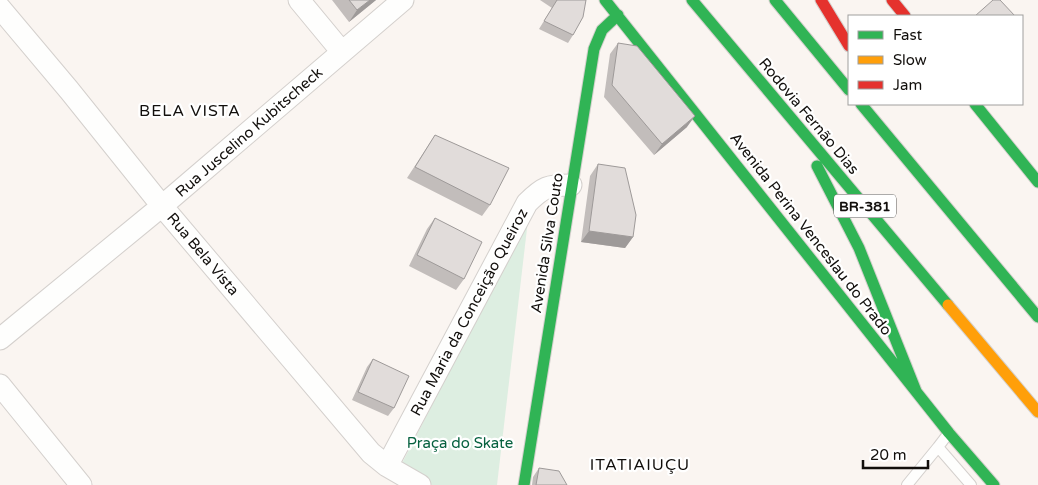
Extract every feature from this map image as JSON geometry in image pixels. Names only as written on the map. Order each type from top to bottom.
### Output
[{"type":"main road","name":"Avenida Perina Venceslau do Prado","points":[[605,0],[949,433],[994,485]]},
{"type":"main road","points":[[692,0],[821,171],[860,248],[916,390]]},
{"type":"main road","name":"Rodovia Fernão Dias","points":[[692,0],[1038,412]]},
{"type":"main road","points":[[775,0],[848,89]]},
{"type":"main road","points":[[821,0],[848,44]]},
{"type":"main road","name":"Avenida Silva Couto","points":[[524,485],[594,49],[602,30],[618,15]]},
{"type":"main road","points":[[862,105],[1038,317]]},
{"type":"main road","points":[[976,105],[1038,182]]},
{"type":"main road","points":[[913,148],[998,268]]},
{"type":"street","points":[[299,0],[342,52]]},
{"type":"street","name":"Rua Juscelino Kubitscheck","points":[[0,339],[162,206],[403,0]]},
{"type":"street","name":"Rua Bela Vista","points":[[0,8],[162,206],[371,453],[387,466],[420,485]]},
{"type":"street","name":"Rua Maria da Conceição Queiroz","points":[[387,466],[527,203],[540,190],[554,185],[571,185]]},
{"type":"street","points":[[0,385],[81,485]]},
{"type":"lane","points":[[907,485],[949,433]]},
{"type":"lane","points":[[938,447],[971,485]]},
{"type":"green space","name":"Praça do Skate","points":[[528,220],[497,485],[432,485],[401,465]]},
{"type":"building","points":[[349,0],[370,0],[357,10]]},
{"type":"building","points":[[557,0],[586,0],[583,17],[573,35],[544,21]]},
{"type":"building","points":[[993,0],[1000,0],[1014,15],[976,15]]},
{"type":"building","points":[[618,43],[637,46],[695,116],[662,144],[612,85]]},
{"type":"building","points":[[435,135],[509,168],[490,205],[415,167]]},
{"type":"building","points":[[598,164],[625,168],[636,215],[633,237],[589,231]]},
{"type":"building","points":[[435,218],[482,242],[464,279],[417,255]]},
{"type":"building","points":[[373,359],[409,376],[394,408],[358,392]]},
{"type":"building","points":[[539,468],[559,471],[567,485],[536,485]]},
{"type":"traffic: fast","points":[[605,0],[949,433],[994,485]]},
{"type":"traffic: fast","points":[[692,0],[948,305]]},
{"type":"traffic: fast","points":[[775,0],[848,89]]},
{"type":"traffic: fast","points":[[524,485],[594,49],[602,30],[618,15]]},
{"type":"traffic: fast","points":[[862,105],[1038,317]]},
{"type":"traffic: fast","points":[[976,105],[1038,182]]},
{"type":"traffic: fast","points":[[817,166],[859,248],[916,391]]},
{"type":"traffic: slow","points":[[948,305],[1038,412]]},
{"type":"traffic: jam","points":[[821,0],[848,44]]},
{"type":"traffic: jam","points":[[892,0],[904,15]]},
{"type":"district","name":"BELA VISTA","points":[[190,111]]},
{"type":"district","name":"ITATIAIUÇU","points":[[640,465]]}]
